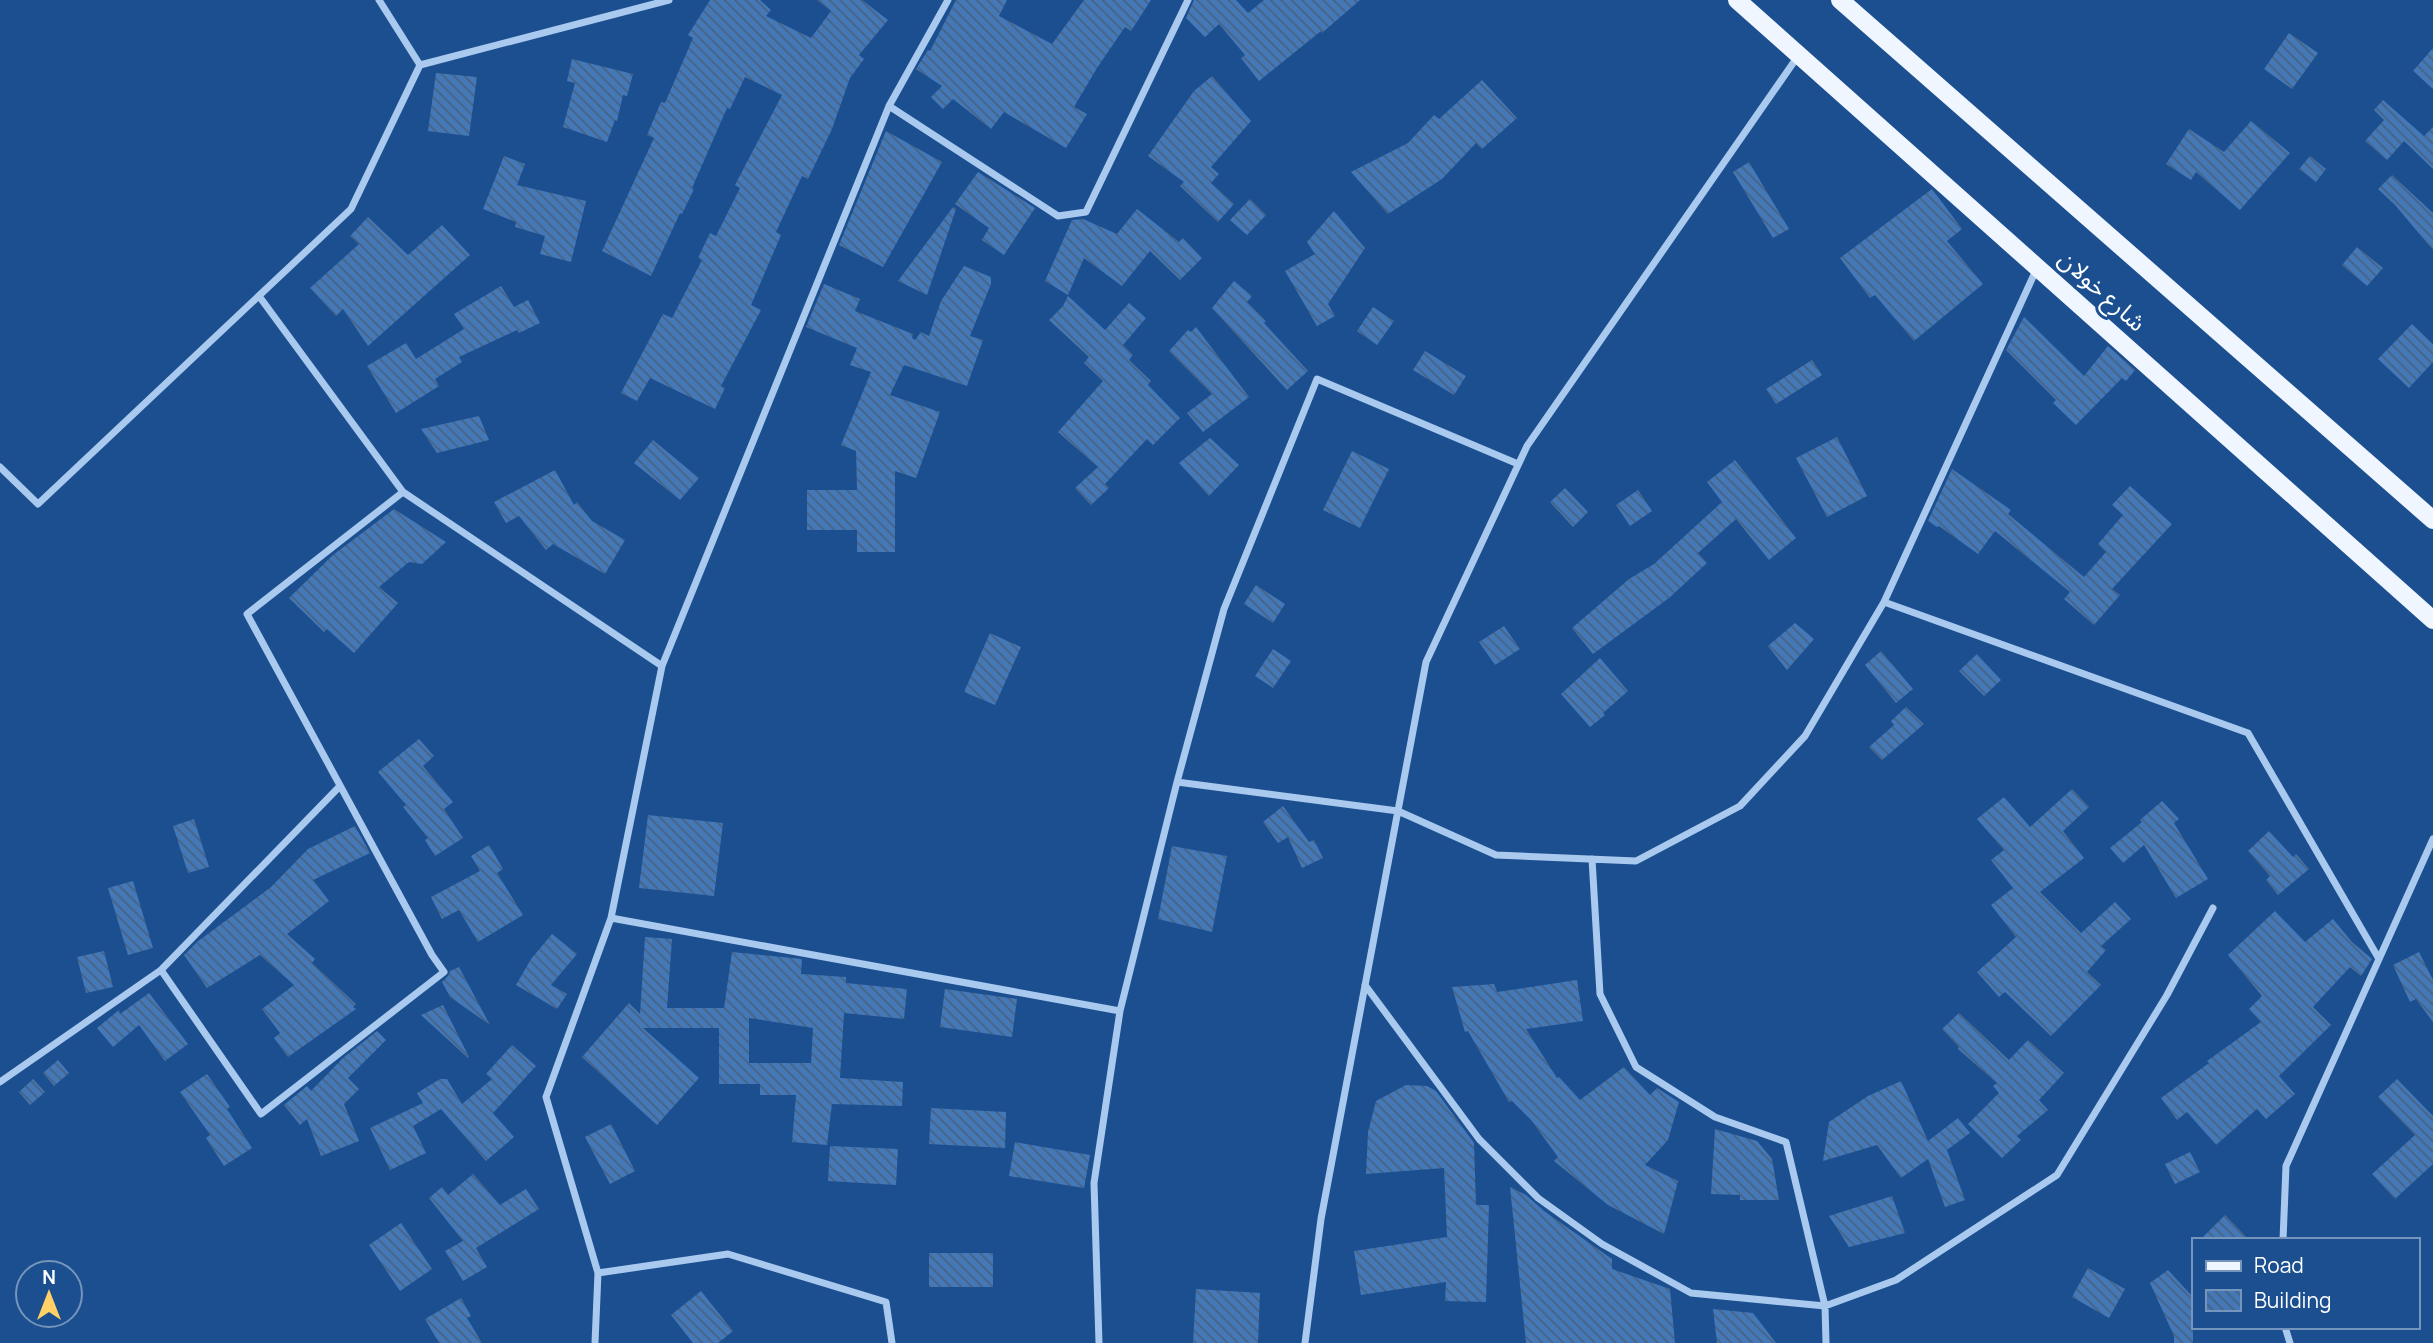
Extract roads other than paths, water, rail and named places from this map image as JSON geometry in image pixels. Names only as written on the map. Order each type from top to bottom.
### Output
[{"type":"main road","name":"شارع خولان","points":[[1737,0],[2433,620]]},
{"type":"main road","name":"شارع خولان","points":[[1840,0],[2433,520]]},
{"type":"street","points":[[379,0],[420,65]]},
{"type":"street","points":[[0,467],[38,504],[351,209],[420,65],[669,0]]},
{"type":"street","points":[[595,1343],[598,1273],[546,1097],[611,918],[662,666],[889,106],[948,0]]},
{"type":"street","points":[[889,106],[1058,216],[1086,212],[1188,0]]},
{"type":"street","points":[[1305,1343],[1321,1219],[1426,663],[1527,446],[1799,56]]},
{"type":"street","points":[[1177,782],[1398,811],[1496,855],[1636,861],[1740,806],[1805,736],[1884,602],[2038,267]]},
{"type":"street","points":[[259,296],[403,492],[662,666]]},
{"type":"street","points":[[1099,1343],[1094,1183],[1120,1011],[1177,782],[1224,609],[1317,379],[1518,464]]},
{"type":"street","points":[[161,970],[261,1114],[444,972],[432,955],[247,614],[403,492]]},
{"type":"street","points":[[1884,602],[2248,733],[2379,959]]},
{"type":"street","points":[[0,1082],[161,970],[340,786]]},
{"type":"street","points":[[2283,1238],[2286,1166],[2433,839]]},
{"type":"street","points":[[1592,859],[1600,994],[1636,1067],[1716,1117],[1786,1142],[1825,1306],[1826,1343]]},
{"type":"street","points":[[1366,985],[1479,1139],[1538,1198],[1602,1244],[1691,1293],[1825,1306],[1896,1280],[2057,1175],[2167,995],[2213,908]]},
{"type":"street","points":[[611,918],[1120,1011]]},
{"type":"street","points":[[598,1273],[728,1254],[886,1302],[892,1343]]}]
